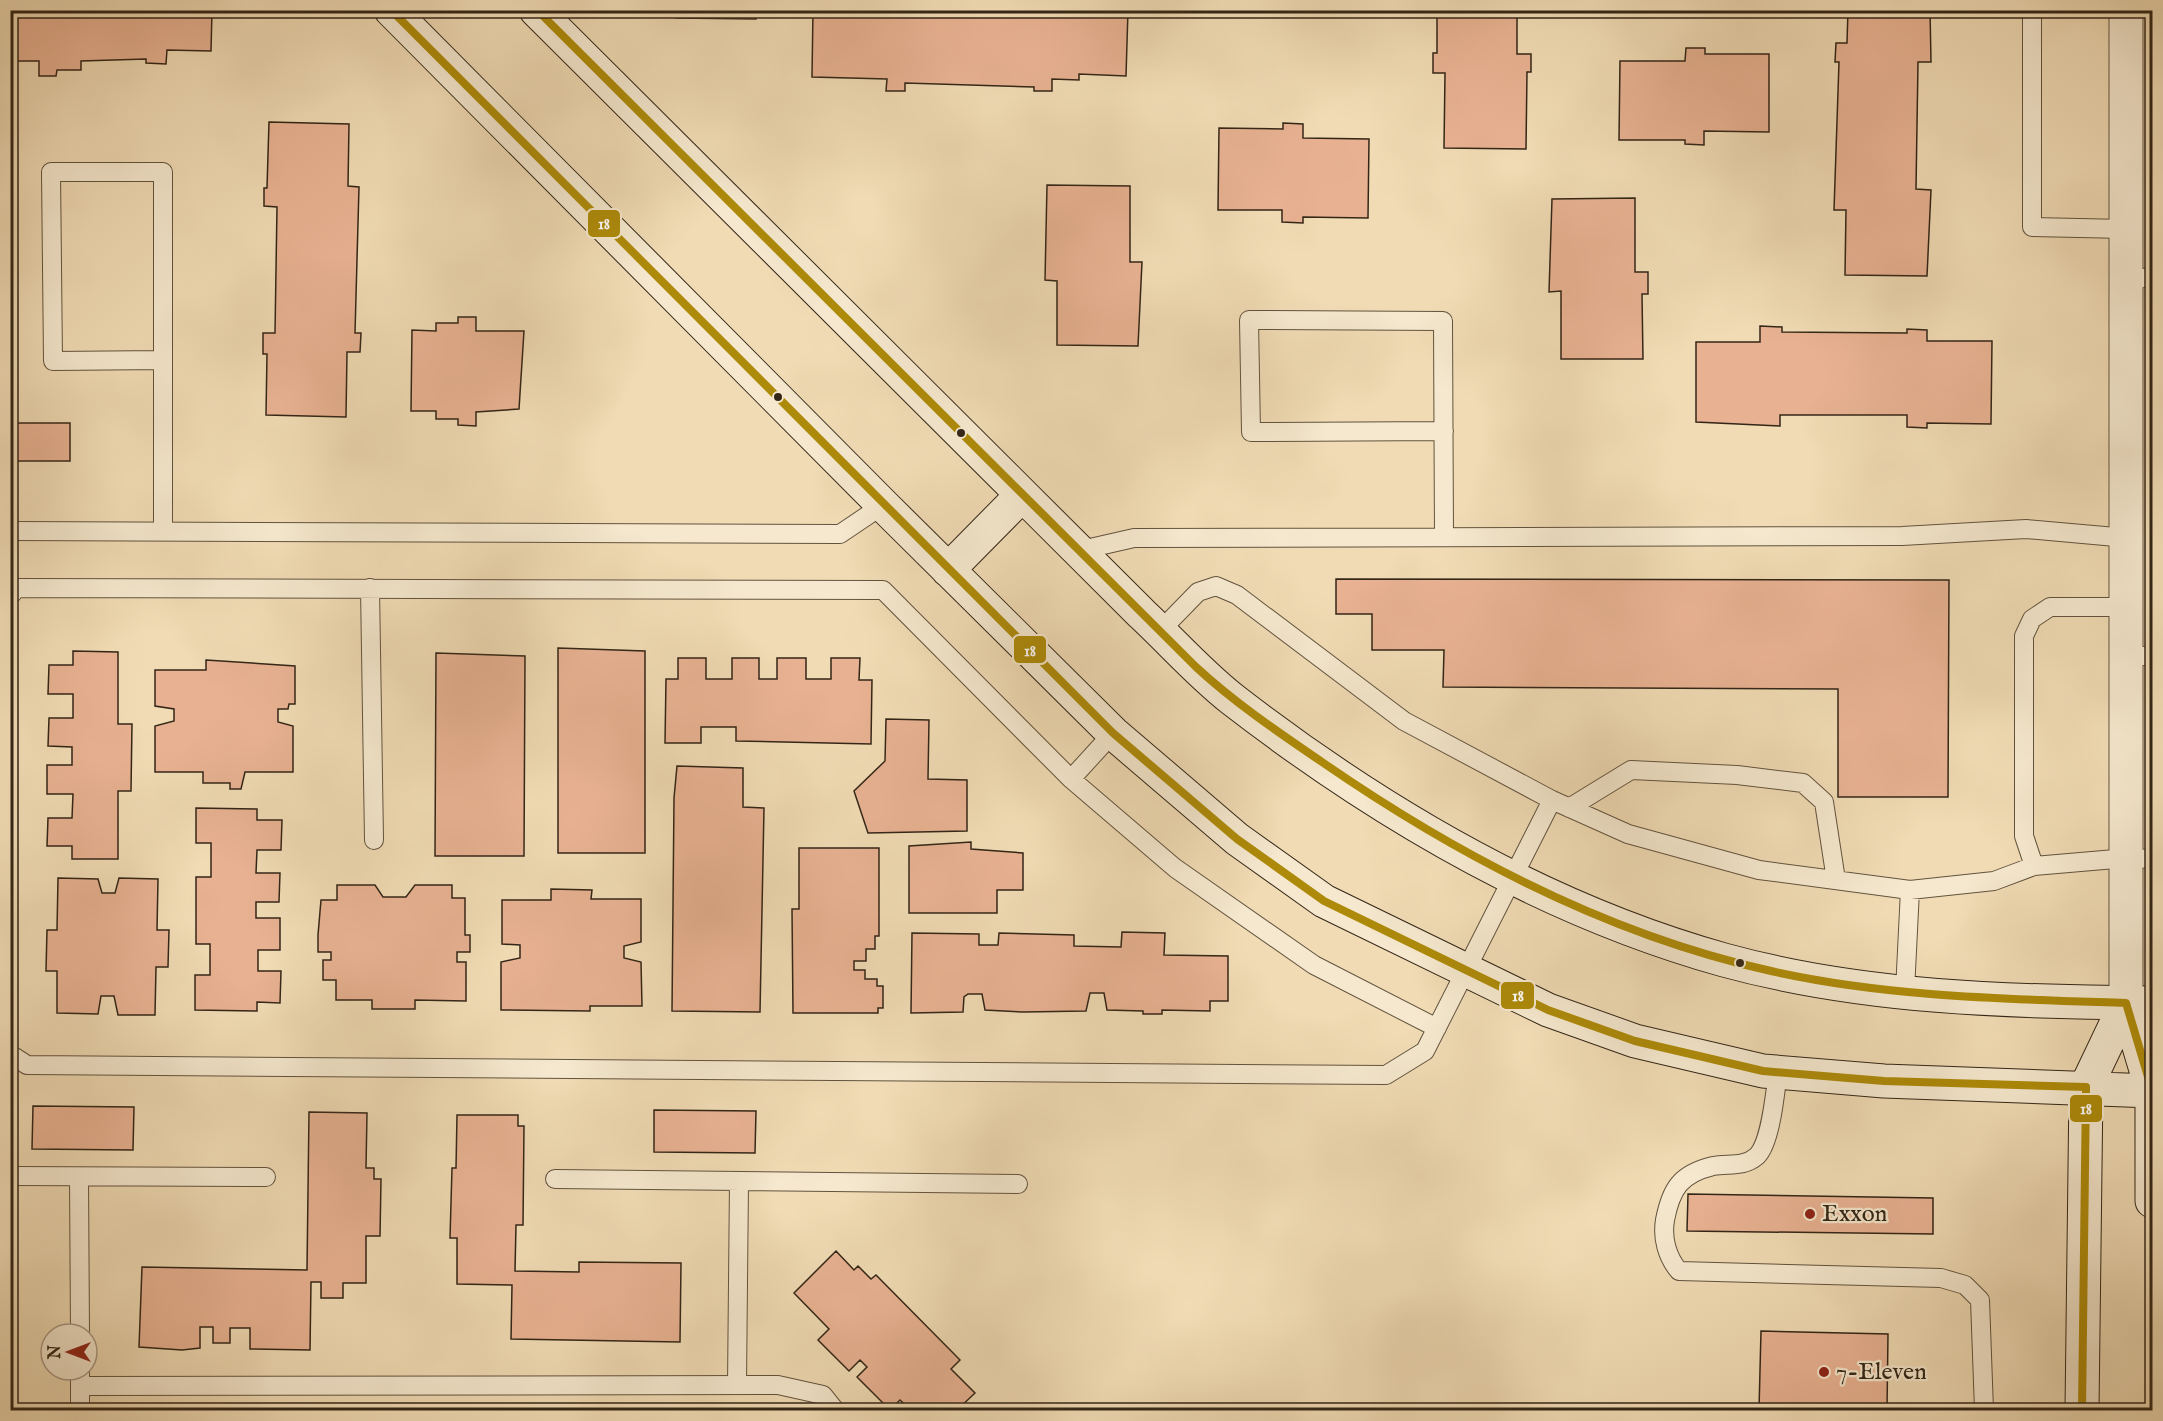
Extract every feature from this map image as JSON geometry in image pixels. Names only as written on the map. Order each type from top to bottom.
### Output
[{"type":"main road","points":[[392,10],[883,506],[1113,733],[1237,839],[1324,901],[1548,1010],[1635,1041],[1763,1071],[1884,1081],[2152,1091],[2139,1003],[2140,656],[2127,607],[2127,538],[2140,278],[2126,229],[2126,10]]},
{"type":"main road","points":[[536,10],[1021,496],[1160,631],[1230,697],[1357,788],[1512,878],[1634,929],[1724,960],[1816,979],[1905,991],[2013,999],[2139,1003]]},
{"type":"main road","points":[[948,570],[1021,496]]},
{"type":"main road","points":[[2082,1410],[2086,1087],[2139,1003]]},
{"type":"main road","points":[[2152,1107],[2152,1201]]},
{"type":"lane","points":[[2031,10],[2032,227],[2126,229]]},
{"type":"lane","points":[[163,360],[53,361],[51,172],[163,172],[163,360],[163,531]]},
{"type":"lane","points":[[1444,431],[1251,432],[1249,320],[1443,321],[1444,431],[1444,537]]},
{"type":"lane","points":[[10,531],[840,534],[883,506]]},
{"type":"lane","points":[[1077,551],[1134,538],[1902,536],[2026,529],[2127,538]]},
{"type":"lane","points":[[1160,631],[1198,592],[1216,586],[1237,595],[1404,721],[1561,804],[1628,834],[1759,870],[1910,890],[1994,881],[2034,866],[2140,859]]},
{"type":"lane","points":[[10,596],[18,588],[883,590],[1071,779],[1175,868],[1314,965],[1437,1028]]},
{"type":"lane","points":[[370,588],[374,840]]},
{"type":"lane","points":[[2034,866],[2024,836],[2024,636],[2032,619],[2050,607],[2127,607]]},
{"type":"lane","points":[[1071,779],[1113,733]]},
{"type":"lane","points":[[10,1054],[27,1065],[1386,1075],[1425,1051],[1467,972],[1512,878],[1561,804],[1631,770],[1737,775],[1803,783],[1824,802],[1836,880]]},
{"type":"lane","points":[[1905,991],[1910,890]]},
{"type":"lane","points":[[1778,1072],[1771,1125],[1758,1155],[1741,1165],[1713,1166],[1686,1178],[1670,1194],[1664,1226],[1668,1259],[1679,1271],[1941,1278],[1965,1285],[1980,1300],[1984,1410]]},
{"type":"lane","points":[[10,1176],[266,1177]]},
{"type":"lane","points":[[79,1177],[80,1322]]},
{"type":"lane","points":[[555,1179],[1018,1184]]},
{"type":"lane","points":[[737,1385],[739,1181]]},
{"type":"lane","points":[[99,1378],[778,1385],[823,1395],[834,1410]]},
{"type":"lane","points":[[80,1382],[80,1410]]},
{"type":"building","points":[[10,10],[212,10],[211,51],[167,50],[166,64],[146,63],[146,59],[81,61],[81,70],[57,70],[56,76],[39,76],[39,61],[16,61],[16,54],[10,54]]},
{"type":"building","points":[[676,10],[757,10],[756,19],[676,18]]},
{"type":"building","points":[[813,10],[1128,10],[1126,76],[1079,74],[1079,80],[1052,79],[1052,91],[1034,91],[1034,87],[905,83],[905,91],[886,91],[887,79],[812,77]]},
{"type":"building","points":[[1437,10],[1517,10],[1517,54],[1531,54],[1531,72],[1527,72],[1526,149],[1444,148],[1445,73],[1433,73],[1433,53],[1437,53]]},
{"type":"building","points":[[1848,10],[1930,10],[1931,62],[1918,62],[1916,189],[1931,190],[1927,276],[1845,275],[1846,210],[1834,210],[1839,62],[1835,62],[1836,43],[1847,43]]},
{"type":"building","points":[[1686,48],[1705,48],[1705,54],[1769,54],[1769,132],[1704,131],[1704,145],[1685,144],[1685,140],[1619,140],[1620,61],[1685,61]]},
{"type":"building","points":[[269,122],[349,124],[348,186],[359,187],[355,333],[361,333],[360,352],[347,352],[346,417],[266,415],[267,354],[263,354],[263,333],[275,333],[277,207],[264,206],[264,188],[267,188]]},
{"type":"building","points":[[1283,123],[1303,124],[1303,138],[1369,139],[1368,218],[1303,217],[1303,223],[1282,222],[1282,210],[1218,210],[1219,128],[1283,129]]},
{"type":"building","points":[[1047,185],[1130,186],[1130,262],[1142,262],[1138,346],[1057,345],[1057,281],[1045,280]]},
{"type":"building","points":[[1635,198],[1635,272],[1648,272],[1648,294],[1642,294],[1643,359],[1561,359],[1561,291],[1549,292],[1552,199]]},
{"type":"building","points":[[458,317],[476,317],[476,331],[524,331],[519,409],[476,412],[476,426],[458,425],[458,419],[436,419],[436,411],[411,411],[412,330],[436,331],[436,323],[458,323]]},
{"type":"building","points":[[1760,326],[1782,327],[1782,332],[1907,333],[1907,329],[1927,330],[1927,341],[1992,341],[1991,424],[1927,423],[1927,428],[1907,427],[1907,415],[1780,415],[1780,426],[1696,422],[1696,342],[1760,342]]},
{"type":"building","points":[[10,423],[70,423],[70,461],[10,461]]},
{"type":"building","points":[[1336,579],[1949,580],[1948,797],[1838,797],[1838,689],[1443,687],[1444,650],[1372,650],[1372,614],[1336,614]]},
{"type":"building","points":[[558,648],[645,651],[645,853],[558,853]]},
{"type":"building","points":[[73,651],[118,652],[118,724],[132,724],[131,791],[118,791],[118,859],[72,859],[72,846],[47,846],[48,818],[72,818],[73,794],[47,794],[47,765],[72,765],[72,747],[48,746],[49,718],[73,718],[73,694],[48,694],[49,665],[73,665]]},
{"type":"building","points":[[436,653],[525,656],[524,856],[435,856]]},
{"type":"building","points":[[678,658],[706,658],[706,679],[732,679],[732,658],[759,658],[759,679],[777,679],[777,658],[806,658],[806,679],[831,679],[831,658],[860,658],[859,680],[872,680],[871,744],[736,741],[736,727],[701,727],[701,743],[665,743],[666,679],[678,679]]},
{"type":"building","points":[[206,660],[295,666],[295,704],[289,704],[288,709],[278,709],[278,722],[293,726],[293,772],[245,772],[241,789],[230,789],[230,783],[203,783],[203,772],[155,772],[155,726],[174,721],[174,709],[155,706],[155,670],[206,670]]},
{"type":"building","points":[[886,719],[929,720],[928,779],[967,780],[967,831],[868,833],[854,791],[885,761]]},
{"type":"building","points":[[677,766],[743,768],[743,807],[764,808],[760,1012],[672,1011],[674,798]]},
{"type":"building","points":[[196,808],[257,809],[257,820],[282,820],[281,850],[257,850],[256,873],[280,873],[279,902],[256,902],[256,918],[280,918],[280,950],[258,950],[258,971],[281,971],[280,1003],[257,1002],[257,1011],[195,1010],[195,975],[210,975],[210,944],[196,944],[196,877],[211,877],[211,843],[196,843]]},
{"type":"building","points":[[971,842],[971,849],[1023,853],[1023,890],[997,890],[997,913],[909,913],[909,846]]},
{"type":"building","points":[[799,848],[879,848],[879,936],[875,936],[875,949],[866,949],[866,961],[854,961],[854,970],[865,970],[865,979],[877,979],[877,986],[883,986],[883,1008],[878,1008],[878,1013],[793,1013],[792,909],[799,909]]},
{"type":"building","points":[[58,878],[98,879],[102,893],[115,893],[119,878],[158,879],[157,930],[169,930],[168,967],[156,967],[155,1015],[118,1015],[114,996],[101,996],[98,1014],[57,1013],[57,971],[46,971],[47,930],[57,930]]},
{"type":"building","points":[[337,885],[375,885],[383,897],[406,897],[415,885],[452,885],[452,898],[465,898],[465,935],[470,935],[470,952],[457,952],[457,962],[466,962],[466,1001],[415,1000],[415,1009],[372,1009],[372,1000],[336,1000],[336,980],[323,980],[323,960],[331,960],[331,952],[318,952],[318,935],[321,900],[337,900]]},
{"type":"building","points":[[551,889],[592,890],[591,899],[641,899],[641,942],[624,946],[624,958],[641,962],[642,1006],[590,1006],[590,1011],[501,1010],[501,962],[520,958],[520,945],[502,944],[502,900],[551,900]]},
{"type":"building","points":[[1122,932],[1165,933],[1164,955],[1228,956],[1228,1001],[1210,1001],[1210,1011],[1162,1010],[1162,1014],[1143,1014],[1143,1011],[1107,1010],[1104,993],[1090,993],[1086,1011],[1023,1012],[985,1010],[982,994],[968,994],[964,997],[963,1012],[911,1013],[912,933],[979,934],[979,945],[998,945],[999,933],[1074,935],[1074,946],[1121,947]]},
{"type":"building","points":[[33,1106],[134,1107],[133,1150],[32,1149]]},
{"type":"building","points":[[654,1110],[756,1111],[755,1153],[654,1152]]},
{"type":"building","points":[[309,1112],[367,1113],[366,1168],[374,1168],[374,1179],[381,1179],[380,1236],[366,1236],[366,1283],[343,1283],[343,1298],[321,1298],[321,1282],[311,1282],[310,1350],[250,1349],[250,1328],[230,1328],[230,1343],[213,1343],[213,1327],[200,1327],[200,1348],[182,1350],[139,1347],[142,1267],[307,1270]]},
{"type":"building","points":[[457,1115],[518,1115],[518,1126],[524,1126],[523,1225],[516,1225],[515,1271],[579,1272],[579,1262],[681,1263],[680,1342],[511,1339],[512,1285],[457,1284],[457,1238],[450,1238],[452,1168],[456,1168]]},
{"type":"building","name":"Exxon","points":[[1688,1194],[1933,1198],[1933,1234],[1687,1231]]},
{"type":"building","points":[[836,1251],[854,1270],[858,1266],[871,1279],[876,1275],[960,1360],[951,1369],[975,1393],[957,1410],[911,1410],[900,1400],[890,1410],[857,1377],[867,1367],[860,1360],[849,1371],[818,1340],[829,1329],[794,1293]]},
{"type":"building","name":"7-Eleven","points":[[1761,1331],[1888,1334],[1887,1410],[1759,1410]]},
{"type":"transit line","name":"18","points":[[391,10],[1113,733],[1237,839],[1324,901],[1548,1010],[1635,1041],[1763,1071],[1884,1081],[2086,1087],[2082,1410]]},
{"type":"transit line","name":"18","points":[[537,10],[1196,667],[1241,705],[1322,762],[1427,829],[1536,888],[1593,914],[1710,956],[1815,980],[1903,991],[1992,998],[2126,1003],[2152,1090]]},
{"type":"transit line","name":"18","points":[[2152,1107],[2152,1201]]},
{"type":"place","name":"Exxon","points":[[1810,1214]]},
{"type":"place","name":"7-Eleven","points":[[1824,1372]]}]
